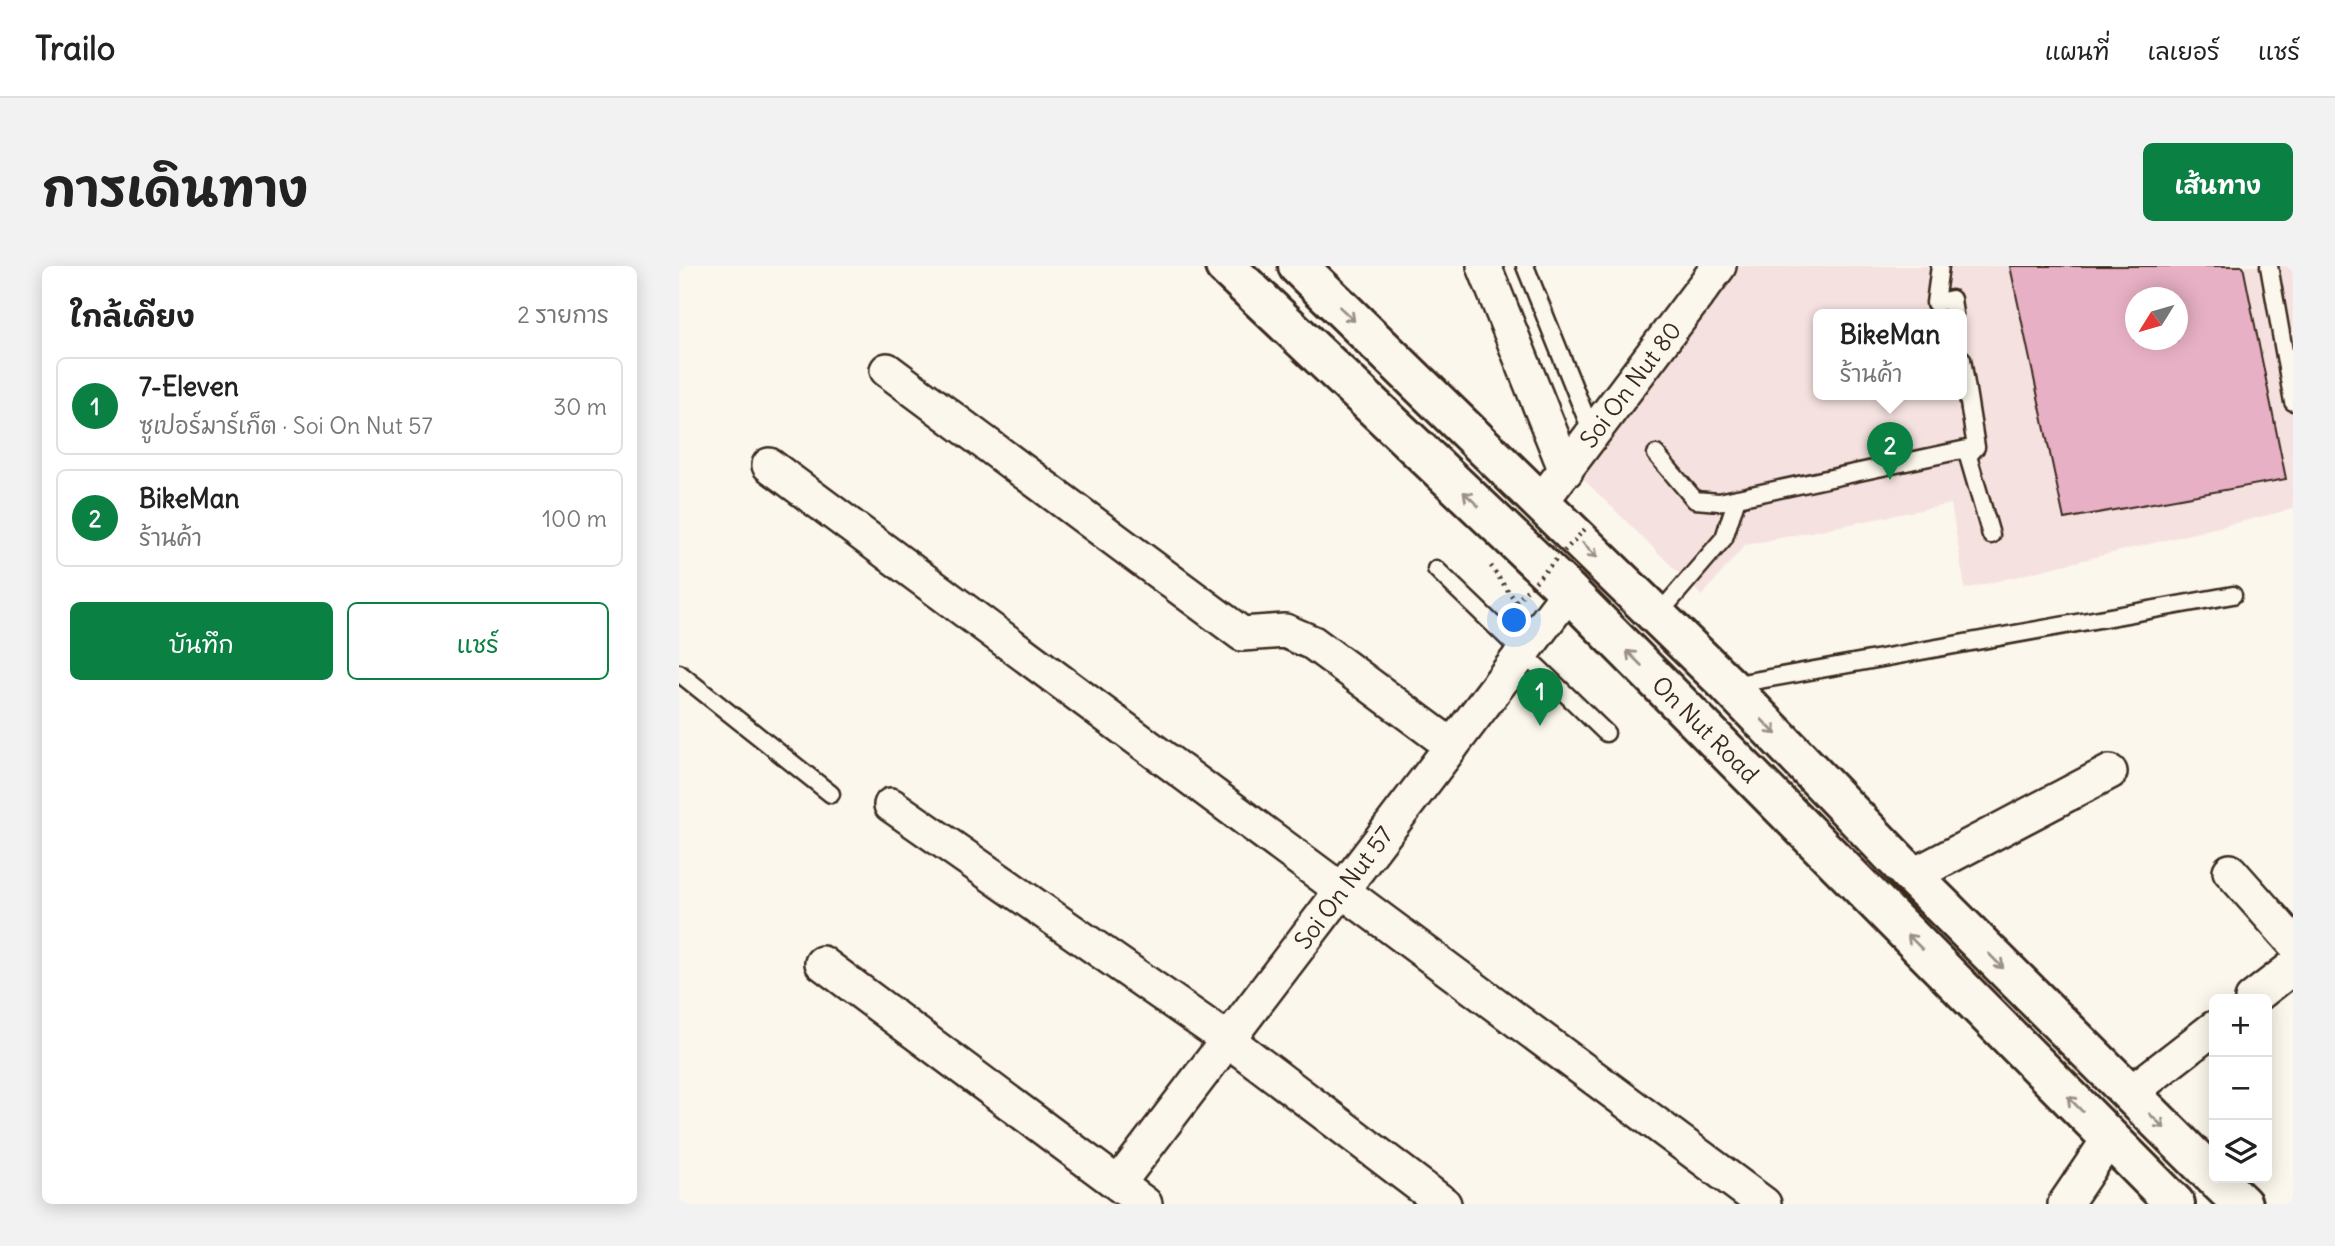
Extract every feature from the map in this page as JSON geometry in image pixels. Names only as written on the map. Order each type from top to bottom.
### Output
[{"type":"main road","name":"On Nut Road","points":[[1225,266],[1569,592],[2175,1204]]},
{"type":"main road","name":"On Nut Road","points":[[1298,266],[1728,685],[1912,876],[2209,1171]]},
{"type":"main road","name":"On Nut Road","points":[[2221,1183],[2242,1204]]},
{"type":"street","points":[[1484,266],[1566,471]]},
{"type":"street","name":"Soi On Nut 80","points":[[1541,502],[1719,266]]},
{"type":"street","points":[[887,370],[1242,634],[1285,631],[1298,635],[1452,746]]},
{"type":"street","points":[[769,465],[1764,1204]]},
{"type":"street","name":"Soi On Nut 57","points":[[1118,1184],[1569,592]]},
{"type":"street","points":[[1912,876],[2110,772]]},
{"type":"street","points":[[891,805],[1228,1040],[1444,1204]]},
{"type":"street","points":[[2229,871],[2293,942]]},
{"type":"street","points":[[823,963],[1145,1204]]},
{"type":"street","points":[[2258,994],[2293,967]]},
{"type":"street","points":[[2129,1094],[2209,1032]]},
{"type":"street","points":[[2065,1204],[2109,1139]]},
{"type":"lane","points":[[1525,266],[1593,435]]},
{"type":"lane","points":[[1940,266],[1935,303],[1952,299],[1953,309]]},
{"type":"lane","points":[[2269,266],[2293,402]]},
{"type":"lane","points":[[1967,390],[1976,447]]},
{"type":"lane","points":[[1656,454],[1695,500],[1719,502],[1976,447]]},
{"type":"lane","points":[[1976,447],[1968,456],[1991,535]]},
{"type":"lane","points":[[1657,616],[1724,538],[1737,498]]},
{"type":"lane","points":[[1436,569],[1606,733]]},
{"type":"lane","points":[[1728,685],[2233,595]]},
{"type":"lane","points":[[679,673],[831,794]]},
{"type":"path","points":[[1486,557],[1516,603],[1587,527]]},
{"type":"shaded area","points":[[1736,266],[2293,266],[2293,509],[1965,589],[1951,504],[1745,545],[1702,596],[1576,472],[1718,296]]},
{"type":"building","points":[[2010,266],[2243,266],[2286,479],[2064,519]]},
{"type":"place","name":"BikeMan","points":[[1890,480]]},
{"type":"place","name":"7-Eleven","points":[[1540,726]]}]
